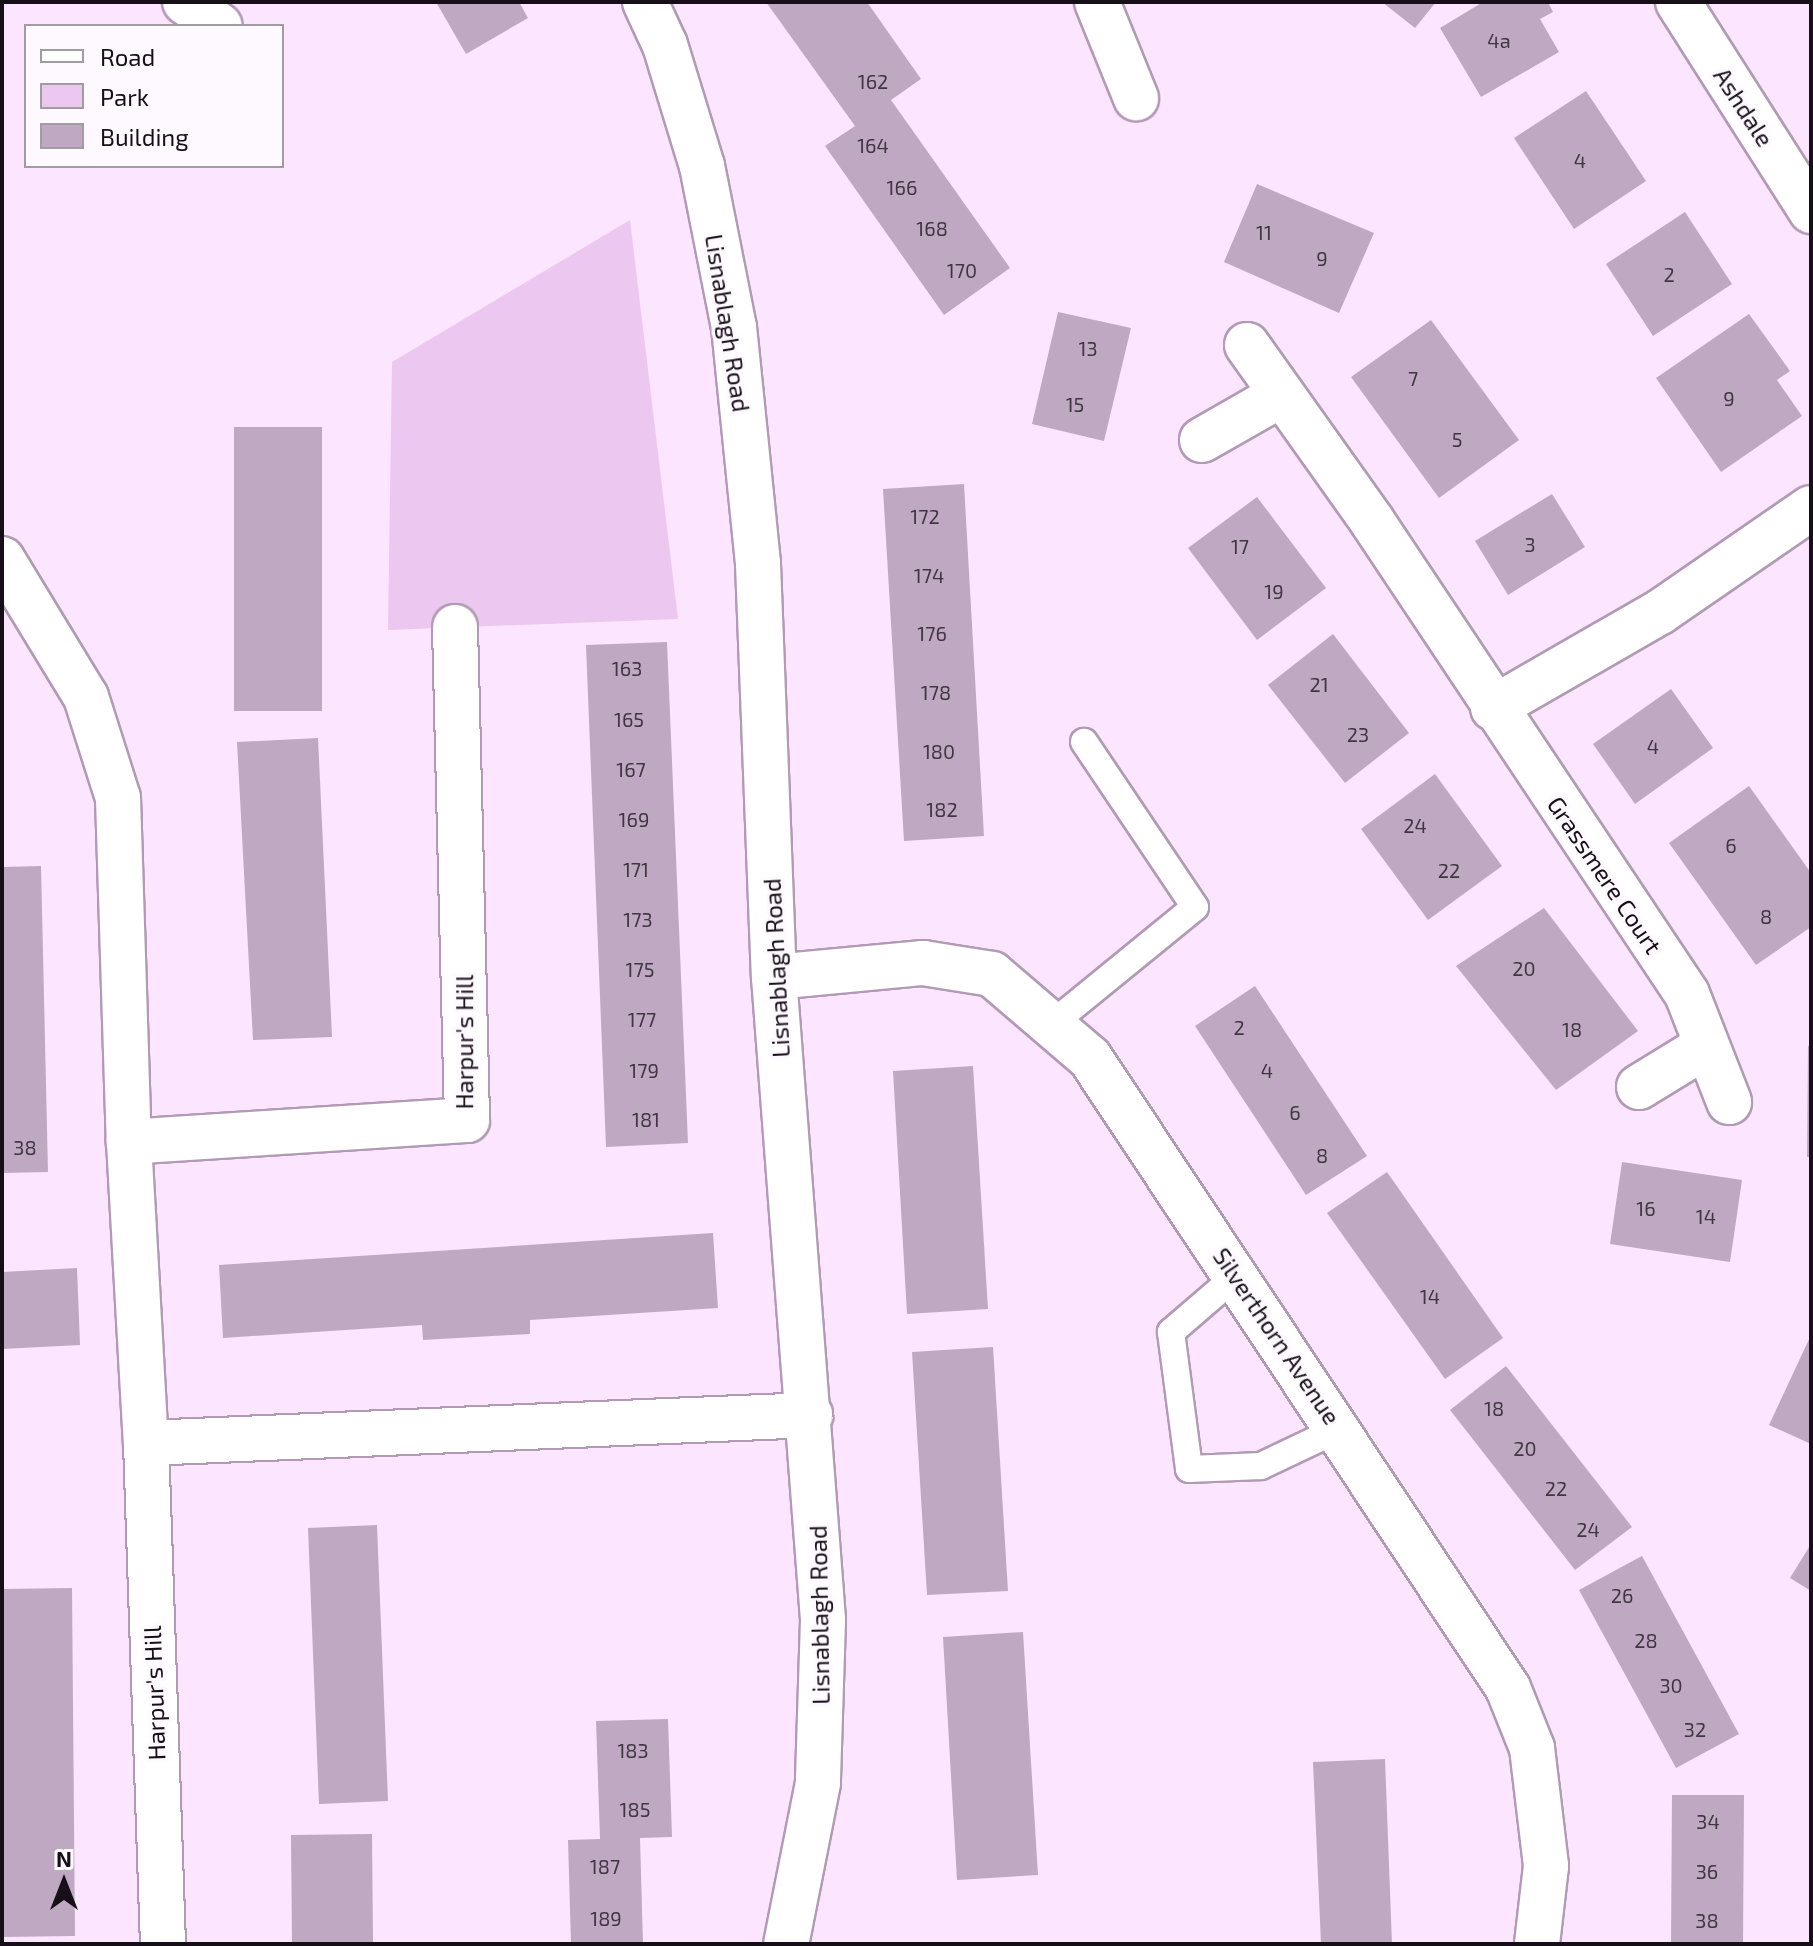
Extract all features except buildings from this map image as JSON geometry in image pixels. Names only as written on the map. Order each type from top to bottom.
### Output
[{"type":"street","points":[[185,2],[217,24]]},
{"type":"street","name":"Lisnablagh Road","points":[[645,2],[665,45],[702,166],[734,327],[758,564],[774,977],[810,1415],[823,1620],[818,1783],[786,1944]]},
{"type":"street","points":[[1097,2],[1136,98]]},
{"type":"street","name":"Ashdale","points":[[1678,2],[1811,211]]},
{"type":"street","name":"Grassmere Court","points":[[1247,345],[1687,994],[1729,1102]]},
{"type":"street","points":[[1202,440],[1281,395]]},
{"type":"street","points":[[1493,708],[1660,612],[1811,508]]},
{"type":"street","name":"Harpur's Hill","points":[[2,559],[86,697],[118,798],[129,1142],[146,1443],[163,1944]]},
{"type":"street","name":"Harpur's Hill","points":[[129,1142],[467,1120],[455,627]]},
{"type":"street","name":"Silverthorn Avenue","points":[[774,977],[923,963],[992,974],[1053,1023],[1090,1058],[1492,1660],[1532,1748],[1546,1866],[1537,1944]]},
{"type":"street","points":[[1639,1087],[1706,1046]]},
{"type":"street","points":[[146,1443],[810,1415]]},
{"type":"lane","points":[[1053,1023],[1195,907],[1084,742]]},
{"type":"lane","points":[[1236,1276],[1171,1332],[1189,1469],[1261,1466],[1339,1429]]},
{"type":"green space","points":[[630,220],[678,619],[388,630],[392,362]]}]
